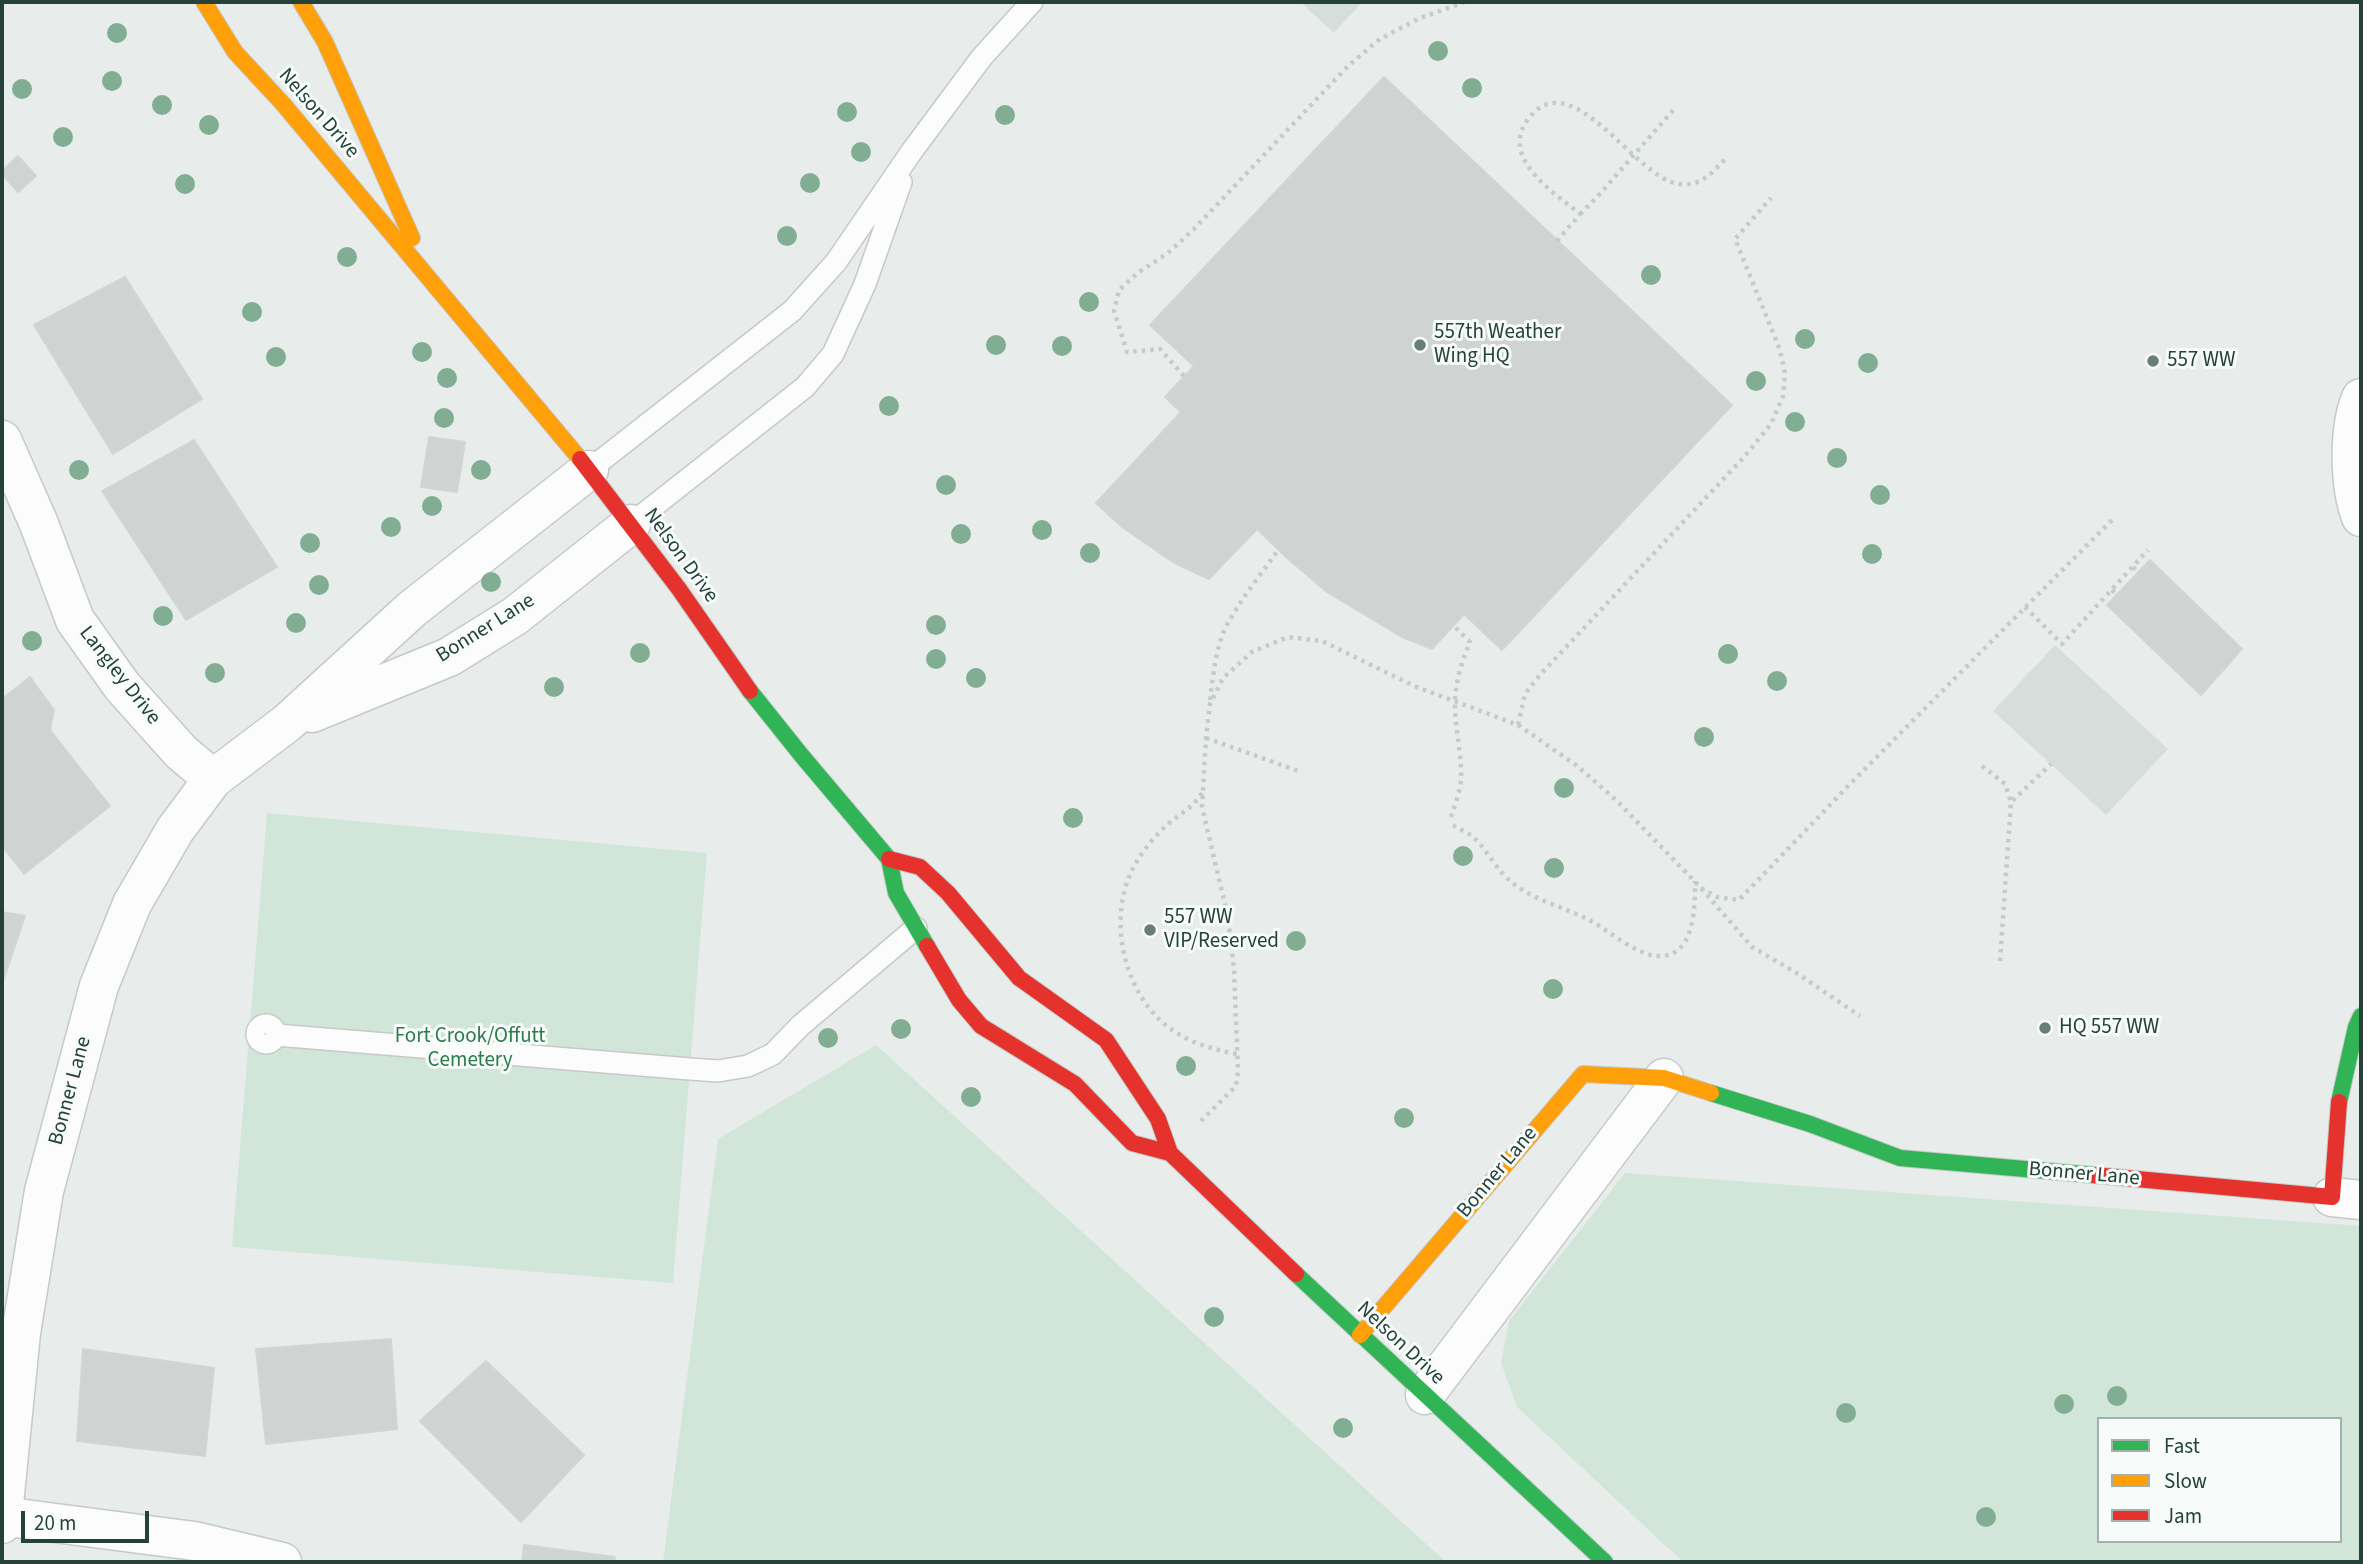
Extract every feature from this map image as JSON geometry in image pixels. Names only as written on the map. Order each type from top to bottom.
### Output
[{"type":"street","name":"Nelson Drive","points":[[204,2],[235,52],[284,105],[589,470],[749,689],[889,859],[896,893],[959,1000],[981,1026],[1075,1084],[1132,1143],[1170,1153]]},
{"type":"street","name":"Nelson Drive","points":[[301,2],[325,42],[432,281]]},
{"type":"street","points":[[2361,398],[2356,410],[2351,457],[2361,517]]},
{"type":"street","name":"Langley Drive","points":[[2,440],[39,524],[75,620],[122,686],[181,752],[212,779]]},
{"type":"street","name":"Bonner Lane","points":[[2,1524],[21,1333],[44,1191],[99,986],[132,904],[175,830],[212,779],[287,723],[412,609],[589,470]]},
{"type":"street","name":"Bonner Lane","points":[[287,723],[449,657],[515,616],[631,524]]},
{"type":"street","name":"Nelson Drive","points":[[889,859],[920,867],[948,894],[1019,978],[1106,1041],[1158,1119],[1170,1153],[1360,1335],[1605,1562]]},
{"type":"street","name":"Bonner Lane","points":[[1360,1335],[1583,1074],[1664,1078],[1810,1124],[1900,1158],[2346,1199],[2339,1102],[2356,1027],[2361,1016]]},
{"type":"street","points":[[1425,1395],[1664,1078]]},
{"type":"street","points":[[2,1516],[194,1541],[282,1562]]},
{"type":"lane","points":[[589,470],[792,311],[836,262],[912,151],[982,57],[1031,2]]},
{"type":"lane","points":[[631,524],[805,387],[833,354],[865,284],[912,151]]},
{"type":"lane","points":[[276,1035],[718,1071],[748,1066],[773,1054],[800,1026],[916,928]]},
{"type":"path","points":[[1184,376],[1160,349],[1127,352],[1114,312],[1119,290],[1139,272],[1168,253],[1194,229],[1348,66],[1380,39],[1420,18],[1465,2]]},
{"type":"path","points":[[1580,214],[1532,173],[1521,156],[1519,137],[1526,122],[1537,109],[1555,101],[1572,106],[1593,119],[1653,172],[1676,184],[1696,184],[1712,173],[1727,157]]},
{"type":"path","points":[[1557,241],[1675,108]]},
{"type":"path","points":[[1518,726],[1525,694],[1539,676],[1771,425],[1783,396],[1785,373],[1780,350],[1735,239],[1771,198]]},
{"type":"path","points":[[1701,888],[1717,897],[1739,900],[2114,518]]},
{"type":"path","points":[[1170,1153],[1236,1086],[1234,970],[1228,917],[1202,807],[1206,738],[1214,664],[1224,632],[1243,599],[1278,550]]},
{"type":"path","points":[[2025,607],[2062,644],[2148,550]]},
{"type":"path","points":[[2133,567],[2138,572]]},
{"type":"path","points":[[2112,590],[2117,594]]},
{"type":"path","points":[[1451,817],[1461,782],[1455,702],[1462,660],[1470,642],[1453,625]]},
{"type":"path","points":[[1210,704],[1223,678],[1252,652],[1288,637],[1322,641],[1414,686],[1518,726],[1576,765],[1616,800],[1695,881],[1752,947],[1860,1016]]},
{"type":"path","points":[[1206,738],[1301,772]]},
{"type":"path","points":[[2011,802],[2051,764]]},
{"type":"path","points":[[1982,765],[2005,784],[2011,802],[2000,961]]},
{"type":"path","points":[[1202,792],[1197,801],[1166,826],[1139,858],[1123,895],[1120,920],[1129,971],[1138,993],[1154,1014],[1175,1032],[1201,1045],[1237,1054]]},
{"type":"path","points":[[1453,825],[1473,837],[1492,862],[1519,887],[1591,921],[1655,956],[1672,955],[1686,941],[1695,913],[1695,881]]},
{"type":"shaded area","points":[[1300,2],[1362,2],[1334,33]]},
{"type":"shaded area","points":[[2055,645],[2168,749],[2106,815],[1993,711]]},
{"type":"green space","name":"Fort Crook/Offutt Cemetery","points":[[267,813],[707,853],[673,1283],[232,1247]]},
{"type":"green space","points":[[876,1045],[1446,1562],[663,1562],[718,1139]]},
{"type":"green space","points":[[1625,1173],[2361,1226],[2361,1562],[1683,1562],[1517,1407],[1501,1363],[1509,1321]]},
{"type":"building","name":"557th Weather Wing HQ","points":[[1384,77],[1732,405],[1502,650],[1464,614],[1432,649],[1402,637],[1327,592],[1257,529],[1209,579],[1173,562],[1122,527],[1096,503],[1181,412],[1165,397],[1194,366],[1150,325]]},
{"type":"building","points":[[18,156],[36,176],[18,192],[2,171]]},
{"type":"building","points":[[125,277],[202,399],[113,454],[34,325]]},
{"type":"building","points":[[429,437],[465,442],[457,492],[421,487]]},
{"type":"building","points":[[194,440],[277,567],[186,620],[102,491]]},
{"type":"building","points":[[2150,560],[2242,649],[2201,695],[2107,605]]},
{"type":"building","points":[[30,677],[54,710],[50,730],[110,806],[24,874],[2,846],[2,699]]},
{"type":"building","points":[[2,912],[25,916],[2,984]]},
{"type":"building","points":[[391,1339],[397,1429],[266,1444],[256,1349]]},
{"type":"building","points":[[83,1349],[214,1368],[205,1456],[77,1441]]},
{"type":"building","points":[[486,1361],[584,1455],[521,1522],[420,1421]]},
{"type":"building","points":[[524,1545],[615,1557],[614,1562],[522,1562]]},
{"type":"traffic: fast","points":[[750,691],[889,859],[896,893],[927,946]]},
{"type":"traffic: fast","points":[[2339,1102],[2356,1027],[2361,1016]]},
{"type":"traffic: fast","points":[[1711,1093],[1810,1124],[1900,1158],[2093,1175]]},
{"type":"traffic: fast","points":[[1296,1274],[1605,1562]]},
{"type":"traffic: slow","points":[[204,2],[235,52],[284,105],[580,459]]},
{"type":"traffic: slow","points":[[301,2],[325,42],[412,238]]},
{"type":"traffic: slow","points":[[1360,1335],[1583,1074],[1664,1078],[1711,1093]]},
{"type":"traffic: jam","points":[[580,459],[679,589],[750,691]]},
{"type":"traffic: jam","points":[[889,859],[920,867],[948,893],[1019,978],[1106,1040],[1158,1119],[1170,1153],[1296,1274]]},
{"type":"traffic: jam","points":[[927,946],[959,1000],[981,1026],[1075,1084],[1132,1143],[1170,1153]]},
{"type":"traffic: jam","points":[[2093,1175],[2332,1197],[2339,1102]]},
{"type":"place","name":"557th Weather Wing HQ","points":[[1420,345]]},
{"type":"place","name":"557 WW","points":[[2153,361]]},
{"type":"place","name":"557 WW VIP/Reserved","points":[[1150,930]]},
{"type":"place","name":"HQ 557 WW","points":[[2045,1028]]}]
